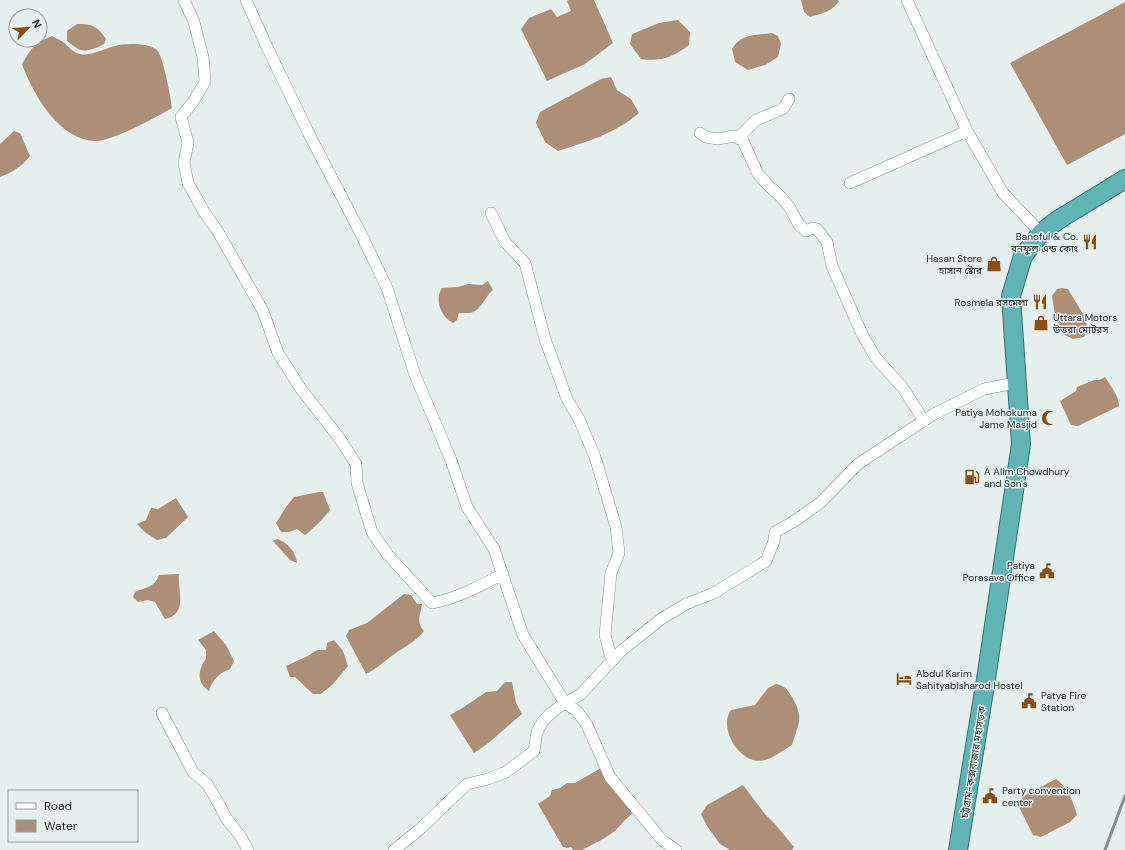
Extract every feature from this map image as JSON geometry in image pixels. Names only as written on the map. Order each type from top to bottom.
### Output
[{"type":"highway","name":"চট্টগ্রাম-কক্সবাজার মহাসড়ক","points":[[958,850],[987,671],[1020,444],[1011,296],[1023,256],[1041,233],[1058,220],[1125,179]]},
{"type":"street","points":[[184,0],[194,22],[203,57],[205,82],[193,102],[181,117],[188,144],[184,163],[188,183],[204,212],[217,230],[263,311],[278,353],[301,389],[340,439],[356,464],[356,483],[372,532],[388,555],[432,602],[447,600],[476,588],[503,574]]},
{"type":"street","points":[[246,0],[302,121],[360,232],[387,288],[415,375],[451,460],[467,506],[494,549],[523,635],[565,703],[577,711],[587,725],[610,777],[662,840],[676,850]]},
{"type":"street","points":[[908,0],[967,131],[1003,193],[1041,233]]},
{"type":"street","points":[[738,138],[756,120],[783,109],[789,99]]},
{"type":"street","points":[[850,183],[967,131]]},
{"type":"street","points":[[700,133],[706,137],[718,138],[734,136],[743,141],[758,174],[790,208],[799,225],[806,231],[813,228],[816,229],[827,242],[832,266],[862,334],[876,358],[903,388],[924,421]]},
{"type":"street","points":[[491,212],[505,242],[525,262],[545,339],[566,399],[579,419],[595,457],[616,527],[619,553],[610,573],[605,635],[612,661]]},
{"type":"street","points":[[394,850],[419,830],[468,784],[488,779],[506,772],[534,751],[537,732],[542,722],[565,703],[581,694],[621,652],[661,619],[686,604],[714,593],[766,561],[774,541],[775,532],[793,522],[820,503],[858,464],[924,421],[967,396],[984,389],[1016,384]]},
{"type":"street","points":[[162,713],[194,772],[207,784],[226,818],[241,837],[248,850]]},
{"type":"water","points":[[594,0],[613,43],[585,64],[547,81],[521,29],[529,18],[551,9],[557,17],[571,11],[567,1]]},
{"type":"water","points":[[801,0],[839,1],[830,10],[810,17],[804,12]]},
{"type":"water","points":[[1125,2],[1125,134],[1067,165],[1010,63]]},
{"type":"water","points":[[678,20],[690,32],[689,45],[678,53],[666,58],[655,60],[641,59],[630,44],[632,34],[659,23]]},
{"type":"water","points":[[77,24],[91,25],[100,31],[106,39],[104,44],[87,50],[79,49],[72,45],[67,41],[67,31]]},
{"type":"water","points":[[772,33],[778,36],[781,44],[778,57],[765,65],[748,70],[735,62],[732,49],[740,40],[749,36]]},
{"type":"water","points":[[52,36],[63,42],[75,52],[83,55],[124,44],[137,44],[154,48],[157,50],[162,60],[172,108],[134,128],[103,140],[96,141],[83,139],[71,133],[60,125],[41,102],[33,89],[22,64],[33,48],[48,48],[48,38]]},
{"type":"water","points":[[611,77],[617,90],[631,99],[639,113],[621,126],[611,131],[558,151],[545,142],[536,123],[540,112],[601,79]]},
{"type":"water","points":[[14,131],[20,133],[30,156],[16,169],[0,177],[0,144]]},
{"type":"water","points":[[488,281],[493,290],[477,310],[469,313],[459,313],[457,320],[453,323],[445,317],[439,303],[442,288],[458,287],[468,284],[482,285]]},
{"type":"water","points":[[1057,289],[1068,289],[1083,314],[1089,330],[1084,337],[1073,339],[1063,334],[1055,315],[1052,296]]},
{"type":"water","points":[[1105,377],[1116,395],[1119,406],[1078,426],[1071,425],[1060,401],[1076,391],[1077,387]]},
{"type":"water","points":[[323,492],[330,510],[322,519],[305,535],[297,529],[289,532],[281,532],[276,523],[294,497]]},
{"type":"water","points":[[176,498],[188,517],[166,538],[157,540],[146,533],[137,524],[146,520],[151,508],[158,509]]},
{"type":"water","points":[[277,539],[284,542],[290,548],[295,555],[297,563],[290,560],[273,541]]},
{"type":"water","points":[[179,574],[179,607],[177,612],[172,616],[165,619],[155,602],[148,600],[138,602],[133,597],[135,592],[152,585],[159,575]]},
{"type":"water","points":[[404,594],[411,595],[417,604],[422,604],[419,621],[424,631],[412,642],[366,674],[346,636],[349,630],[367,623]]},
{"type":"water","points":[[214,631],[226,645],[234,661],[230,669],[219,675],[214,680],[209,691],[200,680],[201,667],[206,659],[206,650],[198,640]]},
{"type":"water","points":[[334,640],[343,651],[348,666],[333,684],[321,694],[313,694],[295,677],[290,677],[286,666],[308,656],[317,650],[326,650],[327,643]]},
{"type":"water","points":[[505,682],[512,682],[516,703],[522,714],[481,749],[474,753],[450,715],[486,692],[497,691]]},
{"type":"water","points":[[776,684],[786,688],[796,704],[799,715],[798,725],[792,745],[768,759],[756,761],[748,758],[734,745],[727,727],[727,718],[731,710],[755,705],[768,688]]},
{"type":"water","points":[[601,768],[632,810],[632,814],[615,831],[582,850],[573,850],[571,847],[563,847],[538,804],[550,796],[552,790],[560,788],[567,783],[575,783]]},
{"type":"water","points":[[1056,779],[1067,790],[1077,815],[1070,822],[1041,837],[1033,835],[1018,805],[1022,797]]},
{"type":"water","points":[[743,785],[765,814],[794,847],[792,850],[730,850],[720,844],[707,826],[701,814],[707,805]]},
{"type":"railway","points":[[1105,850],[1125,796]]},
{"type":"place","name":"Banoful & Co. বনফুল এন্ড কোং","points":[[1090,242]]},
{"type":"place","name":"Hasan Store হাসান ষ্টোর","points":[[994,264]]},
{"type":"place","name":"Rosmela রসমেলা","points":[[1040,302]]},
{"type":"place","name":"Uttara Motors উত্তরা মোটরস","points":[[1041,323]]},
{"type":"place","name":"Patiya Mohokuma Jame Masjid","points":[[1049,418]]},
{"type":"place","name":"A Alim Chowdhury and Son's","points":[[972,477]]},
{"type":"place","name":"Patiya Porasava Office","points":[[1047,571]]},
{"type":"place","name":"Abdul Karim Sahityabisharod Hostel","points":[[904,679]]},
{"type":"place","name":"Patya Fire Station","points":[[1029,701]]},
{"type":"place","name":"Party convention center","points":[[990,796]]}]
